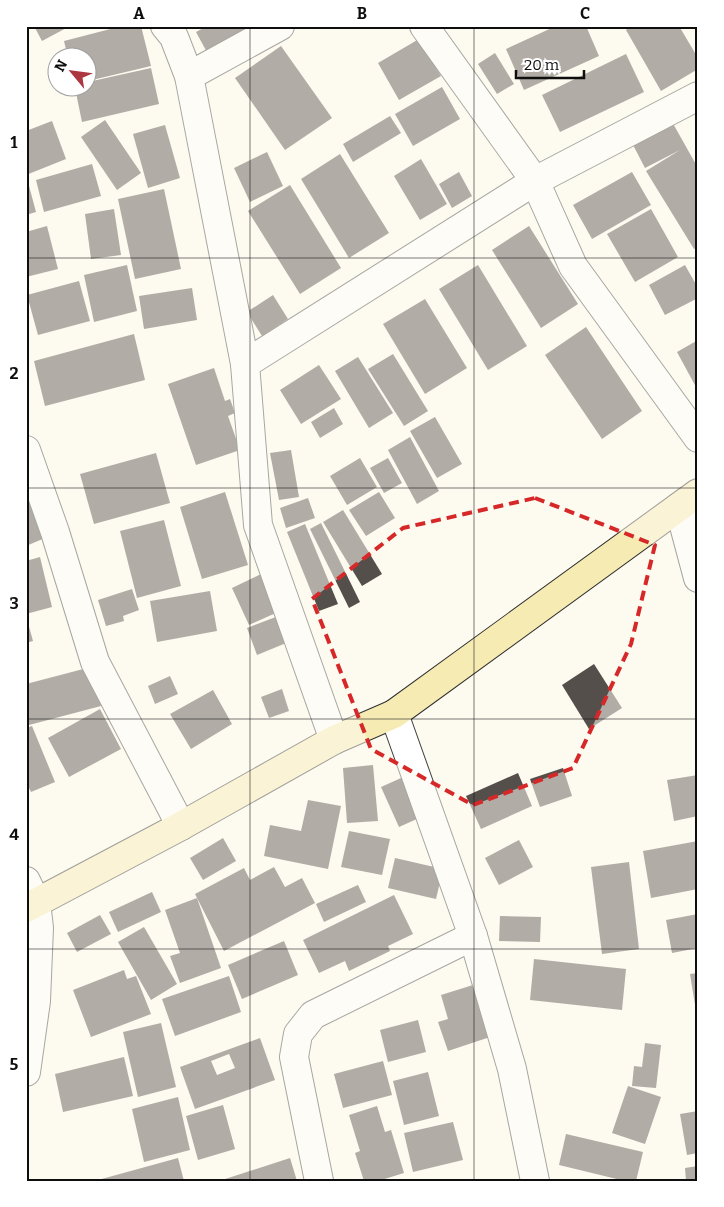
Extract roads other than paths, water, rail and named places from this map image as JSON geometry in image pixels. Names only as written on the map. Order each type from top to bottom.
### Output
[{"type":"street","points":[[165,26],[174,37],[189,76],[245,364],[258,526],[334,740]]},
{"type":"street","points":[[189,76],[280,26]]},
{"type":"street","points":[[424,26],[535,181],[573,266],[698,438]]},
{"type":"street","points":[[245,364],[535,181],[698,96]]},
{"type":"street","points":[[26,450],[55,532],[96,662],[181,826]]},
{"type":"street","points":[[26,1072],[36,1001],[39,928],[30,897],[181,826],[334,740],[394,714],[688,500],[698,578]]},
{"type":"street","points":[[394,714],[473,936],[512,1069],[535,1181]]},
{"type":"street","points":[[319,1181],[294,1057],[298,1034],[313,1015],[473,936]]}]
